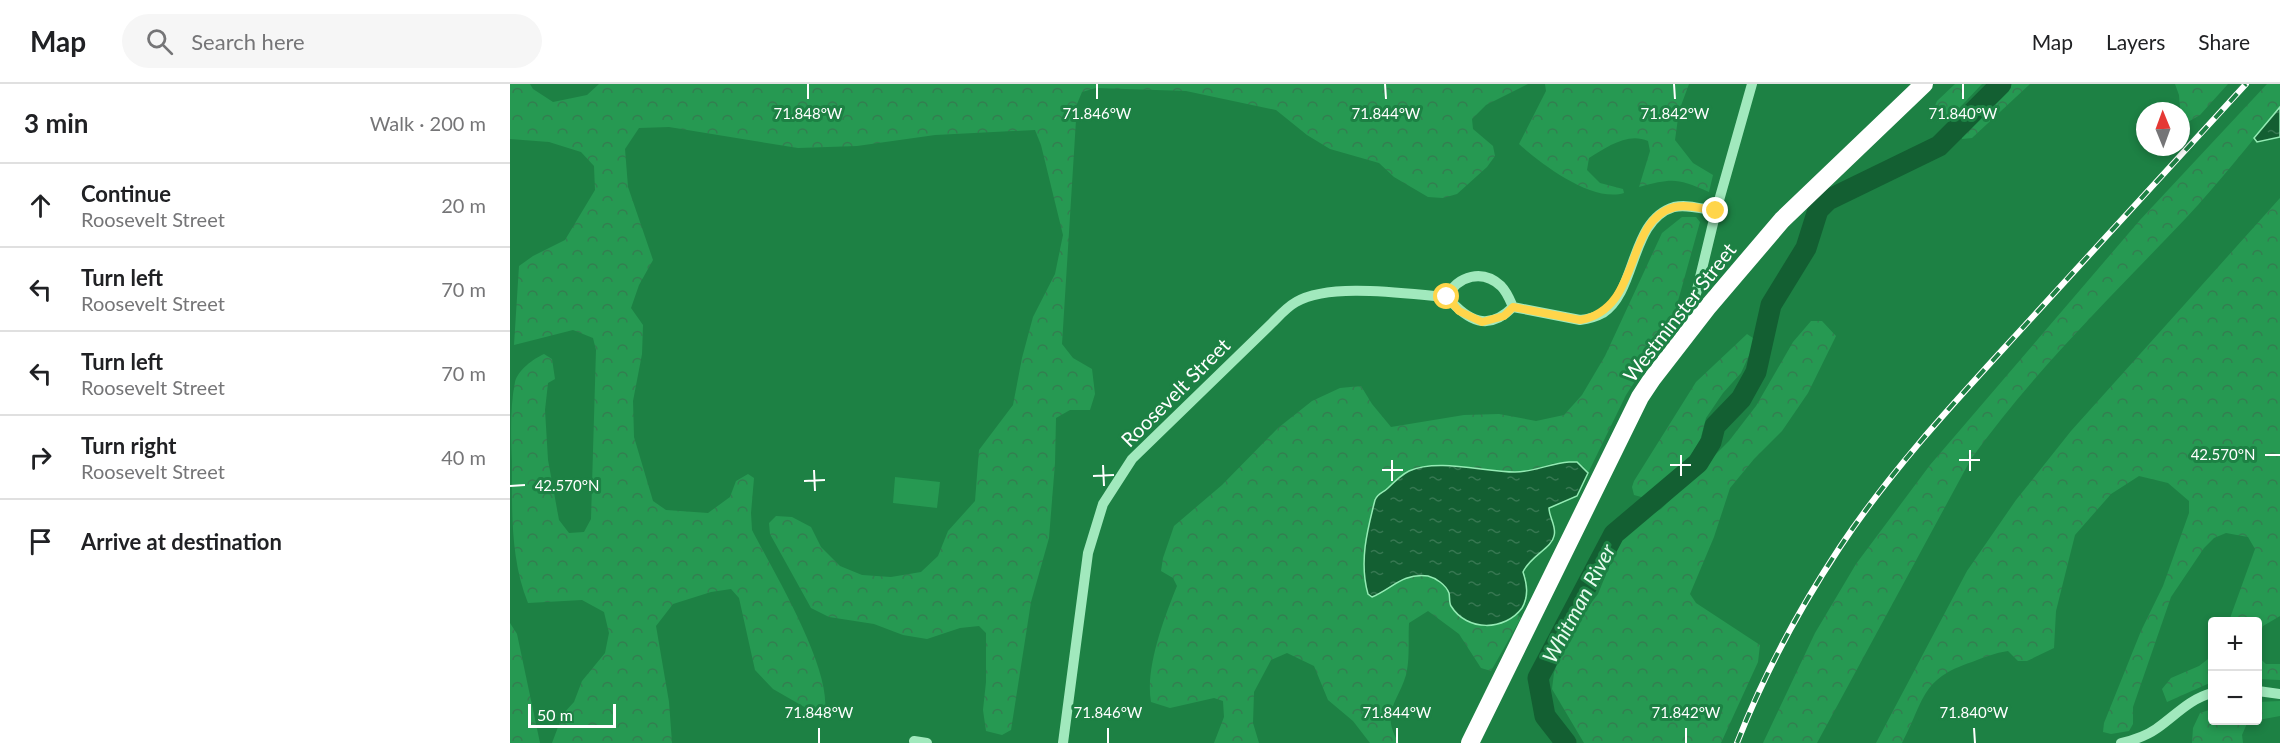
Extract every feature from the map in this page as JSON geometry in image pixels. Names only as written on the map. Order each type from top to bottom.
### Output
[{"type":"highway","name":"Westminster Street","points":[[1470,743],[1640,397],[1652,379],[1685,336],[1795,206],[1924,84]]},
{"type":"street","points":[[1685,336],[1716,211],[1752,84]]},
{"type":"street","points":[[1513,307],[1580,320],[1604,313],[1616,299],[1649,224],[1662,213],[1675,207],[1689,206],[1716,211]]},
{"type":"street","points":[[1478,276],[1492,279],[1503,288],[1513,307],[1504,316],[1482,322],[1459,311],[1447,297],[1452,287],[1461,279],[1478,276]]},
{"type":"street","name":"Roosevelt Street","points":[[1063,743],[1088,553],[1103,504],[1132,459],[1295,302],[1315,294],[1335,290],[1447,297]]},
{"type":"street","points":[[2262,692],[2280,694]]},
{"type":"street","points":[[2121,743],[2139,738],[2156,729],[2187,705],[2208,695]]},
{"type":"street","points":[[914,741],[927,743]]},
{"type":"green space","points":[[510,84],[530,84],[533,89],[553,102],[587,95],[599,84],[1528,84],[1486,105],[1472,119],[1473,129],[1493,146],[1495,156],[1487,167],[1457,194],[1443,198],[1428,197],[1394,177],[1379,163],[1330,149],[1307,135],[1276,110],[1186,91],[1096,88],[1082,92],[1077,104],[1062,344],[1073,358],[1092,369],[1095,394],[1090,410],[1070,410],[1056,418],[1049,538],[1031,602],[1011,730],[1002,735],[986,731],[983,710],[986,682],[986,633],[979,626],[960,628],[927,639],[903,635],[874,624],[829,617],[811,608],[770,534],[769,523],[776,516],[792,517],[811,527],[821,547],[840,566],[862,575],[891,577],[921,572],[938,556],[948,531],[975,501],[979,450],[1013,405],[1033,317],[1055,274],[1063,235],[1041,145],[1035,130],[935,135],[857,146],[798,148],[669,127],[639,128],[625,149],[628,187],[653,260],[639,285],[631,308],[643,325],[642,354],[633,401],[634,437],[653,501],[666,510],[708,513],[730,497],[736,481],[748,474],[754,478],[752,530],[787,595],[812,649],[825,697],[824,715],[820,716],[773,689],[755,670],[739,598],[731,589],[711,592],[673,604],[656,626],[669,702],[672,743],[552,743],[563,714],[574,702],[582,681],[605,653],[609,633],[604,612],[582,600],[528,603],[518,569],[513,533],[512,401],[515,382],[523,369],[544,354],[552,359],[555,379],[548,383],[545,410],[548,460],[559,520],[569,533],[584,532],[591,519],[596,350],[593,338],[573,330],[514,345],[519,266],[533,256],[565,240],[595,190],[594,166],[581,152],[549,142],[510,139]]},
{"type":"green space","points":[[1545,84],[1689,84],[1679,111],[1675,140],[1693,163],[1713,175],[1709,192],[1675,181],[1639,187],[1650,151],[1648,141],[1640,139],[1632,138],[1617,142],[1589,158],[1587,170],[1600,183],[1623,189],[1624,193],[1611,195],[1583,187],[1540,162],[1519,144],[1546,91]]},
{"type":"green space","points":[[1955,84],[1982,84],[1947,121],[1938,122],[1932,113],[1937,101]]},
{"type":"green space","points":[[2008,84],[2030,84],[1972,138],[1962,139],[1962,131]]},
{"type":"green space","points":[[2175,84],[2228,84],[2200,115],[2190,121],[2190,102],[2180,102]]},
{"type":"green space","points":[[2267,84],[2280,84],[2280,107],[2198,205],[2047,365],[1971,459],[1817,743],[1763,743],[1815,633],[1856,564],[1930,465],[2140,220]]},
{"type":"green space","points":[[2280,198],[2280,616],[2262,629],[2262,617],[2230,617],[2255,549],[2248,537],[2226,533],[2214,538],[2204,548],[2171,597],[2133,707],[2133,724],[2129,731],[2111,734],[2103,732],[2104,723],[2141,631],[2163,586],[2189,513],[2189,501],[2168,483],[2139,476],[2111,494],[2075,535],[2056,611],[2054,648],[2027,661],[2018,661],[2008,651],[1990,655],[1955,669],[1942,676],[1926,693],[1902,743],[1876,743],[1967,571],[2016,500],[2071,431]]},
{"type":"green space","points":[[1682,217],[1696,217],[1700,222],[1671,326],[1626,395],[1588,473],[1583,466],[1554,463],[1516,472],[1439,466],[1396,480],[1385,491],[1378,594],[1404,578],[1426,576],[1440,581],[1445,586],[1449,592],[1451,606],[1476,620],[1499,622],[1517,614],[1521,618],[1491,671],[1481,668],[1459,634],[1428,611],[1409,623],[1406,675],[1391,715],[1391,724],[1399,743],[1370,743],[1353,721],[1328,700],[1314,666],[1287,653],[1271,660],[1254,692],[1253,723],[1259,743],[1214,743],[1224,717],[1223,701],[1214,698],[1170,708],[1151,702],[1153,659],[1161,628],[1177,586],[1173,578],[1161,571],[1174,526],[1222,485],[1278,428],[1312,401],[1340,388],[1361,386],[1391,427],[1464,415],[1499,414],[1536,421],[1564,415],[1582,395],[1605,356],[1662,233]]},
{"type":"green space","points":[[1811,321],[1822,321],[1836,336],[1808,393],[1782,431],[1754,459],[1730,488],[1714,537],[1690,594],[1696,603],[1760,645],[1758,662],[1721,743],[1584,743],[1552,689],[1564,638],[1598,594],[1622,535],[1639,521],[1661,509],[1729,441],[1756,406],[1793,342]]},
{"type":"green space","points":[[1747,334],[1756,340],[1741,373],[1723,393],[1706,418],[1700,441],[1685,464],[1645,498],[1634,495],[1632,487],[1634,481],[1696,382]]},
{"type":"green space","points":[[895,477],[940,482],[937,508],[893,503]]},
{"type":"green space","points":[[510,623],[517,634],[540,743],[510,743]]},
{"type":"green space","points":[[2208,659],[2208,684],[2167,702],[2162,689],[2171,678],[2199,666]]},
{"type":"green space","points":[[2262,660],[2266,664],[2280,664],[2280,680],[2262,679]]},
{"type":"green space","points":[[2280,701],[2280,716],[2262,719],[2262,702]]},
{"type":"green space","points":[[2208,710],[2208,725],[2246,725],[2242,735],[2243,743],[2192,743],[2193,728],[2200,713]]},
{"type":"water","points":[[2280,107],[2280,137],[2257,142],[2254,138]]},
{"type":"water","points":[[1577,462],[1588,473],[1577,496],[1549,508],[1554,536],[1523,572],[1526,599],[1515,616],[1496,624],[1476,624],[1466,621],[1451,606],[1446,587],[1428,576],[1404,579],[1372,597],[1368,594],[1364,558],[1375,500],[1379,494],[1409,471],[1421,467],[1447,466],[1515,472]]},
{"type":"waterway","name":"Whitman River","points":[[1566,743],[1545,716],[1538,678],[1614,534],[1698,463],[1711,442],[1715,426],[1741,399],[1756,372],[1771,305],[1806,248],[1818,210],[1828,200],[1939,146],[2001,84]]},
{"type":"railway","points":[[1737,743],[1771,667],[1810,594],[1862,515],[1885,485],[1960,396],[2246,84]]},
{"type":"route","points":[[1447,297],[1459,311],[1482,322],[1493,321],[1504,316],[1513,307],[1580,320],[1591,318],[1604,313],[1616,299],[1649,224],[1662,213],[1675,207],[1689,206],[1716,211]]}]
